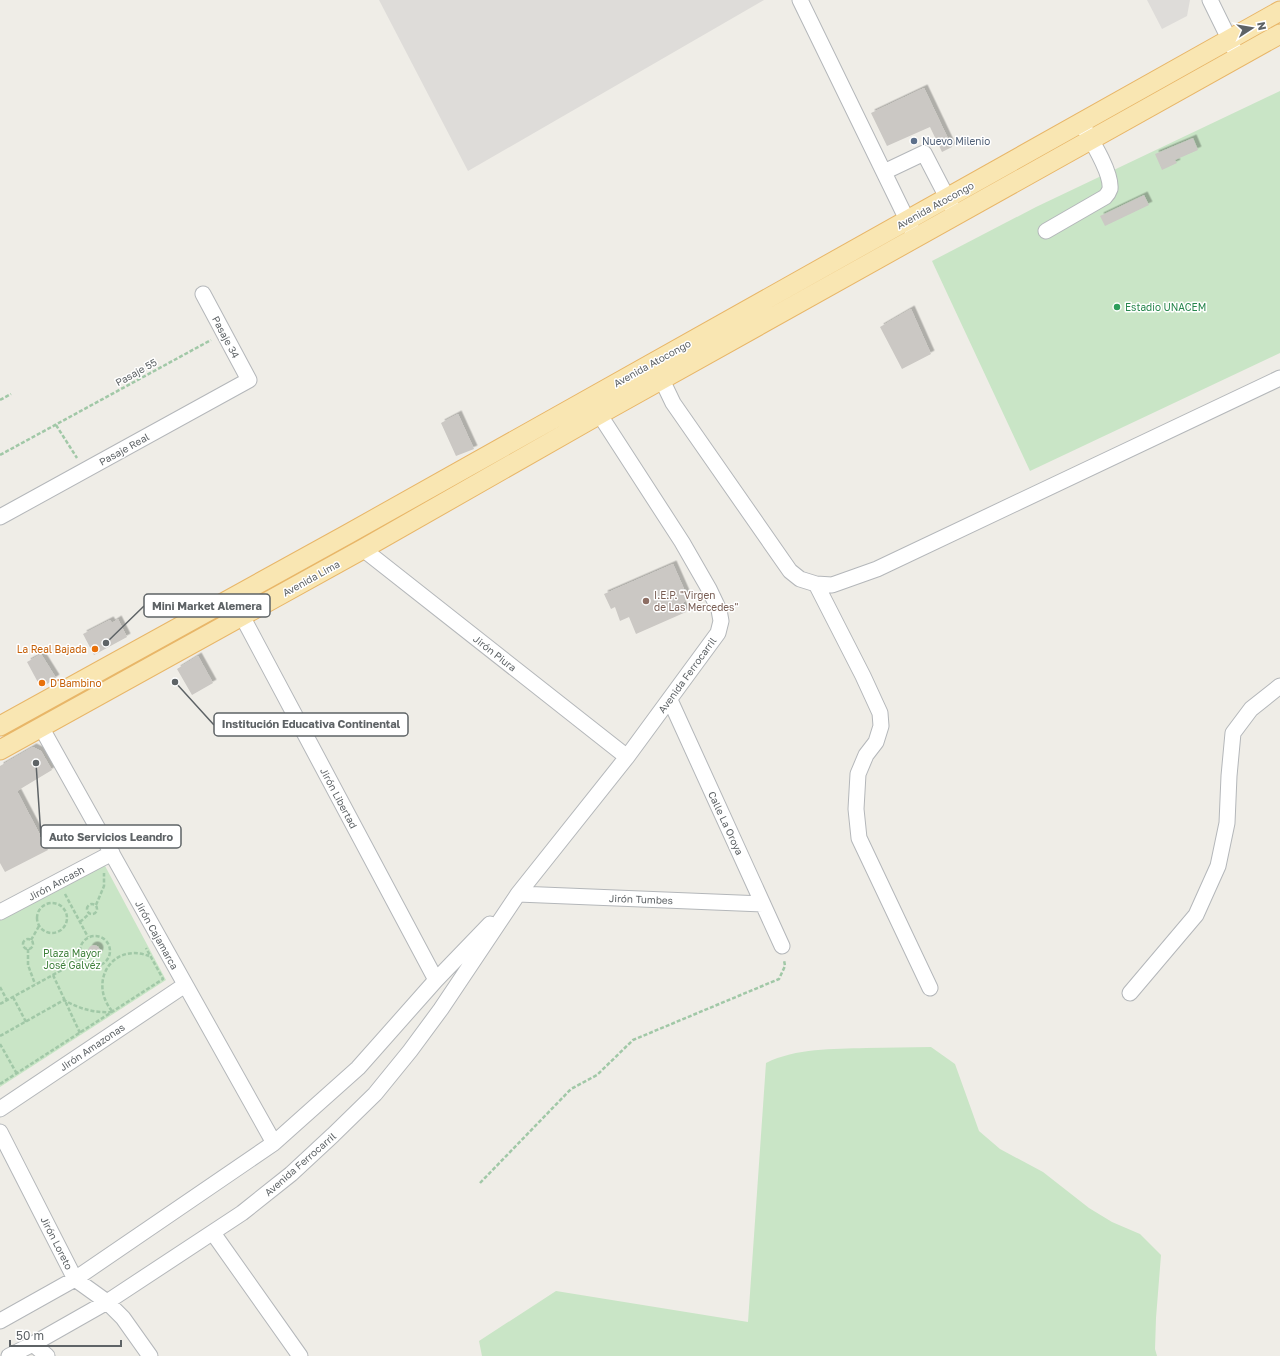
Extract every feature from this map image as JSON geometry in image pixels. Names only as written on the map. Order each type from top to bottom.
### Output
[{"type":"main road","name":"Avenida Atocongo","points":[[589,398],[1280,11]]},
{"type":"main road","name":"Avenida Atocongo","points":[[600,414],[1280,34]]},
{"type":"main road","points":[[1202,55],[1211,72]]},
{"type":"main road","name":"Avenida Lima","points":[[0,726],[341,538],[589,398]]},
{"type":"main road","name":"Avenida Lima","points":[[0,750],[363,549],[600,414]]},
{"type":"street","points":[[800,0],[916,238]]},
{"type":"street","points":[[1210,0],[1238,57]]},
{"type":"street","points":[[1046,231],[1105,198],[1110,191],[1107,172],[1091,139],[1080,123]]},
{"type":"street","points":[[884,172],[924,153],[956,215]]},
{"type":"street","name":"Pasaje 34","points":[[203,294],[249,380]]},
{"type":"street","points":[[659,359],[659,370],[662,380],[673,403],[790,571],[800,580],[816,584],[832,585],[877,570],[1280,378]]},
{"type":"street","name":"Pasaje Real","points":[[0,517],[249,380]]},
{"type":"street","name":"Avenida Ferrocarril","points":[[9,1356],[107,1302],[242,1213],[291,1174],[333,1136],[375,1094],[441,1009],[518,894],[627,757],[718,633],[721,621],[719,610],[709,589],[682,542],[589,398]]},
{"type":"street","name":"Jirón Piura","points":[[363,549],[627,757]]},
{"type":"street","points":[[816,584],[863,676],[880,713],[881,726],[876,742],[866,755],[858,774],[856,809],[859,838],[930,988]]},
{"type":"street","name":"Jirón Libertad","points":[[242,616],[436,980]]},
{"type":"street","points":[[1130,992],[1196,916],[1218,866],[1227,823],[1233,733],[1251,709],[1280,686]]},
{"type":"street","name":"Calle La Oroya","points":[[670,700],[782,946]]},
{"type":"street","name":"Jirón Cajamarca","points":[[41,727],[274,1143]]},
{"type":"street","name":"Jirón Ancash","points":[[0,912],[112,853]]},
{"type":"street","name":"Avenida Ferrocarril","points":[[0,1321],[75,1279],[274,1143],[358,1068],[436,980],[518,894]]},
{"type":"street","name":"Jirón Tumbes","points":[[518,894],[763,904]]},
{"type":"street","name":"Jirón Amazonas","points":[[0,1109],[185,984]]},
{"type":"street","name":"Jirón Loreto","points":[[0,1132],[75,1279],[107,1302],[124,1318],[150,1356]]},
{"type":"street","points":[[213,1232],[300,1356]]},
{"type":"street","points":[[33,1344],[47,1356]]},
{"type":"path","name":"Pasaje 55","points":[[0,455],[224,334]]},
{"type":"path","points":[[0,400],[11,394]]},
{"type":"path","points":[[56,425],[84,471]]},
{"type":"path","points":[[80,922],[90,913],[93,914],[97,911],[98,908],[96,905],[104,886],[104,867],[107,874]]},
{"type":"path","points":[[62,888],[88,938]]},
{"type":"path","points":[[56,903],[66,910],[68,916],[67,922],[64,928],[60,931],[49,933],[39,926],[37,920],[38,914],[40,909],[45,905],[56,903]]},
{"type":"path","points":[[90,913],[87,909],[90,905],[96,905]]},
{"type":"path","points":[[66,910],[72,907]]},
{"type":"path","points":[[28,949],[32,947],[33,944],[31,940],[39,926]]},
{"type":"path","points":[[98,936],[108,943],[110,954],[107,960],[102,964],[92,966],[86,964],[82,959],[80,948],[82,942],[88,938],[98,936]]},
{"type":"path","points":[[31,940],[27,939],[24,941],[24,947],[28,949],[28,965],[35,984]]},
{"type":"path","points":[[0,1084],[163,979],[143,942]]},
{"type":"path","points":[[480,1183],[571,1089],[597,1075],[633,1040],[779,979],[785,966],[782,946]]},
{"type":"path","points":[[113,1012],[106,1002],[102,990],[102,981],[106,971],[114,960],[120,956],[143,953],[150,956]]},
{"type":"path","points":[[0,1004],[82,959]]},
{"type":"path","points":[[102,964],[106,971]]},
{"type":"path","points":[[53,975],[80,1033]]},
{"type":"path","points":[[0,986],[7,1000]]},
{"type":"path","points":[[13,997],[26,1022]]},
{"type":"path","points":[[64,1000],[85,1010],[113,1012]]},
{"type":"path","points":[[0,1036],[64,1000]]},
{"type":"path","points":[[0,1044],[17,1074]]},
{"type":"shaded area","points":[[379,0],[764,0],[468,171]]},
{"type":"shaded area","points":[[1147,0],[1190,0],[1187,16],[1162,29]]},
{"type":"green space","name":"Estadio UNACEM","points":[[1280,91],[1280,353],[1030,471],[932,261],[1036,207]]},
{"type":"green space","name":"Plaza Mayor José Galvéz","points":[[104,864],[166,980],[0,1087],[0,917]]},
{"type":"green space","points":[[931,1047],[955,1064],[979,1131],[1000,1149],[1043,1172],[1089,1208],[1112,1222],[1140,1234],[1161,1255],[1156,1318],[1155,1349],[1157,1356],[482,1356],[479,1341],[556,1291],[748,1322],[766,1063],[790,1054],[815,1050]]},
{"type":"building","points":[[924,88],[952,147],[942,152],[930,127],[887,146],[871,113]]},
{"type":"building","points":[[1193,138],[1198,150],[1175,160],[1177,163],[1162,170],[1155,154]]},
{"type":"building","points":[[1144,195],[1149,205],[1105,226],[1100,216]]},
{"type":"building","points":[[911,309],[931,354],[902,369],[880,327]]},
{"type":"building","points":[[458,414],[474,449],[456,456],[441,423]]},
{"type":"building","name":"I.E.P. \"Virgen de Las Mercedes\"","points":[[673,564],[688,598],[682,604],[686,612],[636,634],[629,617],[620,621],[615,607],[611,609],[604,594]]},
{"type":"building","points":[[118,619],[127,637],[94,655],[83,634],[110,620],[112,623]]},
{"type":"building","points":[[41,654],[56,678],[41,688],[27,662]]},
{"type":"building","points":[[198,656],[213,683],[192,695],[177,669]]},
{"type":"building","points":[[33,747],[41,751],[52,770],[17,791],[48,850],[5,872],[0,863],[0,766]]},
{"type":"building","points":[[92,945],[96,945],[100,951],[96,957],[92,957],[88,953],[88,949]]},
{"type":"place","name":"Nuevo Milenio","points":[[914,141]]},
{"type":"place","name":"Estadio UNACEM","points":[[1117,307]]},
{"type":"place","name":"I.E.P. \"Virgen de Las Mercedes\"","points":[[646,601]]},
{"type":"place","name":"Mini Market Alemera","points":[[106,643]]},
{"type":"place","name":"La Real Bajada","points":[[95,649]]},
{"type":"place","name":"Institución Educativa Continental","points":[[175,682]]},
{"type":"place","name":"D'Bambino","points":[[42,683]]},
{"type":"place","name":"Auto Servicios Leandro","points":[[36,763]]}]
